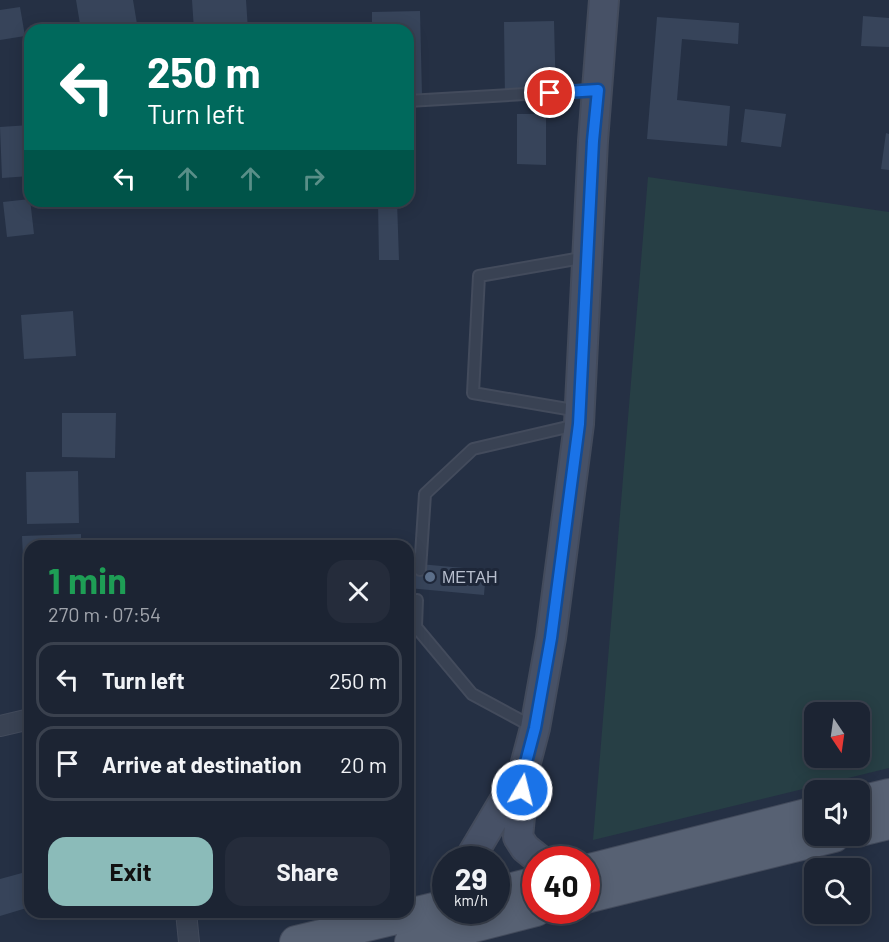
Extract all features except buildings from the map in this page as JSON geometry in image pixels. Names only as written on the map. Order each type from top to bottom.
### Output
[{"type":"main road","points":[[870,800],[889,795]]},
{"type":"main road","points":[[600,867],[804,816]]},
{"type":"main road","points":[[870,828],[889,823]]},
{"type":"main road","points":[[600,894],[804,843]]},
{"type":"main road","points":[[414,909],[432,904]]},
{"type":"main road","points":[[411,942],[522,914]]},
{"type":"main road","points":[[296,942],[382,918]]},
{"type":"street","points":[[524,846],[518,837],[525,766],[535,728],[551,638],[579,417],[593,141],[604,0]]},
{"type":"street","points":[[0,726],[24,720]]},
{"type":"street","points":[[477,846],[525,766]]},
{"type":"street","points":[[187,918],[189,942]]},
{"type":"lane","points":[[414,101],[598,90]]},
{"type":"lane","points":[[579,417],[472,393],[479,276],[587,257]]},
{"type":"lane","points":[[420,570],[425,494],[473,449],[579,417]]},
{"type":"lane","points":[[417,600],[416,627],[472,694],[535,728]]},
{"type":"green space","points":[[648,177],[889,212],[889,768],[840,780],[804,780],[804,789],[593,840]]},
{"type":"place","name":"МЕТАН","points":[[430,577]]},
{"type":"route","points":[[522,790],[551,638],[579,424],[593,141],[598,90],[550,93]]}]
